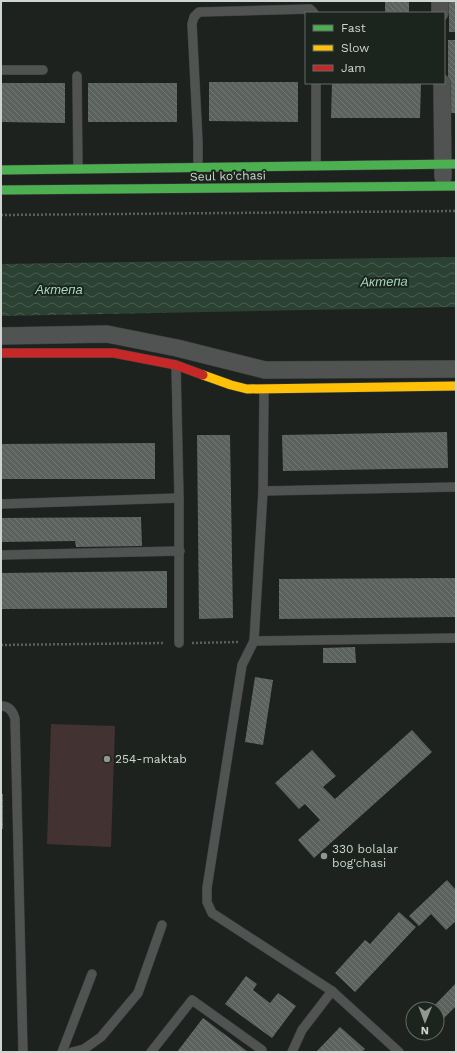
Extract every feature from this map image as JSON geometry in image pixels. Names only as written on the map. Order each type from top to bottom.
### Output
[{"type":"main road","name":"Seul ko'chasi","points":[[1,170],[450,164]]},
{"type":"main road","name":"Seul ko'chasi","points":[[1,190],[449,186]]},
{"type":"main road","points":[[1,353],[114,353],[176,365],[239,388],[264,390],[456,386]]},
{"type":"street","points":[[440,1],[440,12]]},
{"type":"street","points":[[442,84],[450,164],[449,186]]},
{"type":"street","points":[[1,336],[107,334],[177,348],[265,370],[456,368]]},
{"type":"lane","points":[[198,167],[192,24],[194,17],[199,12],[310,9],[313,12]]},
{"type":"lane","points":[[1,70],[43,70]]},
{"type":"lane","points":[[77,76],[78,169]]},
{"type":"lane","points":[[316,84],[316,166]]},
{"type":"lane","points":[[177,348],[176,365],[180,551],[179,643]]},
{"type":"lane","points":[[264,390],[263,491],[254,641],[242,665],[207,902],[212,913],[332,991],[400,1052]]},
{"type":"lane","points":[[263,491],[456,487]]},
{"type":"lane","points":[[1,504],[179,498]]},
{"type":"lane","points":[[1,555],[180,551]]},
{"type":"lane","points":[[254,641],[456,638]]},
{"type":"lane","points":[[1,706],[6,706],[13,711],[15,719],[23,1052]]},
{"type":"lane","points":[[72,1052],[84,1048],[101,1038],[138,993],[162,925]]},
{"type":"lane","points":[[62,1052],[92,974]]},
{"type":"lane","points":[[292,1052],[302,1030],[332,991]]},
{"type":"lane","points":[[152,1052],[192,1000],[262,1050]]},
{"type":"path","points":[[1,215],[456,212]]},
{"type":"path","points":[[1,645],[254,641]]},
{"type":"shaded area","points":[[51,724],[115,726],[111,847],[47,844]]},
{"type":"water","name":"Актепа","points":[[456,257],[456,307],[1,316],[1,264]]},
{"type":"building","points":[[385,1],[409,1],[409,12],[385,12]]},
{"type":"building","points":[[449,1],[456,1],[456,32],[449,32]]},
{"type":"building","points":[[448,40],[456,40],[456,113],[448,113]]},
{"type":"building","points":[[209,82],[298,82],[298,122],[209,121]]},
{"type":"building","points":[[1,83],[65,83],[65,123],[1,122]]},
{"type":"building","points":[[88,83],[177,83],[177,122],[88,122]]},
{"type":"building","points":[[332,84],[421,84],[420,118],[331,118]]},
{"type":"building","points":[[447,432],[448,468],[283,471],[282,435]]},
{"type":"building","points":[[197,435],[230,435],[233,618],[199,619]]},
{"type":"building","points":[[155,443],[155,479],[1,479],[1,444]]},
{"type":"building","points":[[141,517],[142,546],[76,547],[75,541],[1,542],[1,518]]},
{"type":"building","points":[[167,571],[167,608],[1,609],[1,573]]},
{"type":"building","points":[[456,578],[456,617],[279,619],[279,579]]},
{"type":"building","points":[[355,647],[356,663],[323,663],[323,648]]},
{"type":"building","points":[[255,677],[273,680],[263,745],[245,742]]},
{"type":"building","points":[[412,730],[432,752],[314,858],[298,840],[320,820],[305,804],[299,809],[275,783],[312,750],[336,776],[323,787],[335,799]]},
{"type":"building","points":[[1,794],[3,794],[3,829],[1,829]]},
{"type":"building","points":[[447,880],[456,890],[456,921],[446,930],[431,914],[419,926],[409,916]]},
{"type":"building","points":[[399,912],[416,927],[355,992],[335,973],[365,940],[370,944]]},
{"type":"building","points":[[246,976],[257,984],[253,990],[270,1003],[278,993],[296,1006],[272,1038],[225,1004]]},
{"type":"building","points":[[456,983],[456,1006],[445,1017],[445,1001],[439,1001]]},
{"type":"building","points":[[203,1018],[248,1052],[177,1052]]},
{"type":"building","points":[[340,1027],[365,1049],[362,1052],[316,1052]]},
{"type":"traffic: fast","points":[[1,170],[456,164]]},
{"type":"traffic: fast","points":[[1,190],[456,186]]},
{"type":"traffic: slow","points":[[203,375],[247,389],[456,386]]},
{"type":"traffic: jam","points":[[1,353],[114,353],[176,365],[203,375]]},
{"type":"place","name":"254-maktab","points":[[107,759]]},
{"type":"place","name":"330 bolalar bog'chasi","points":[[324,856]]}]
